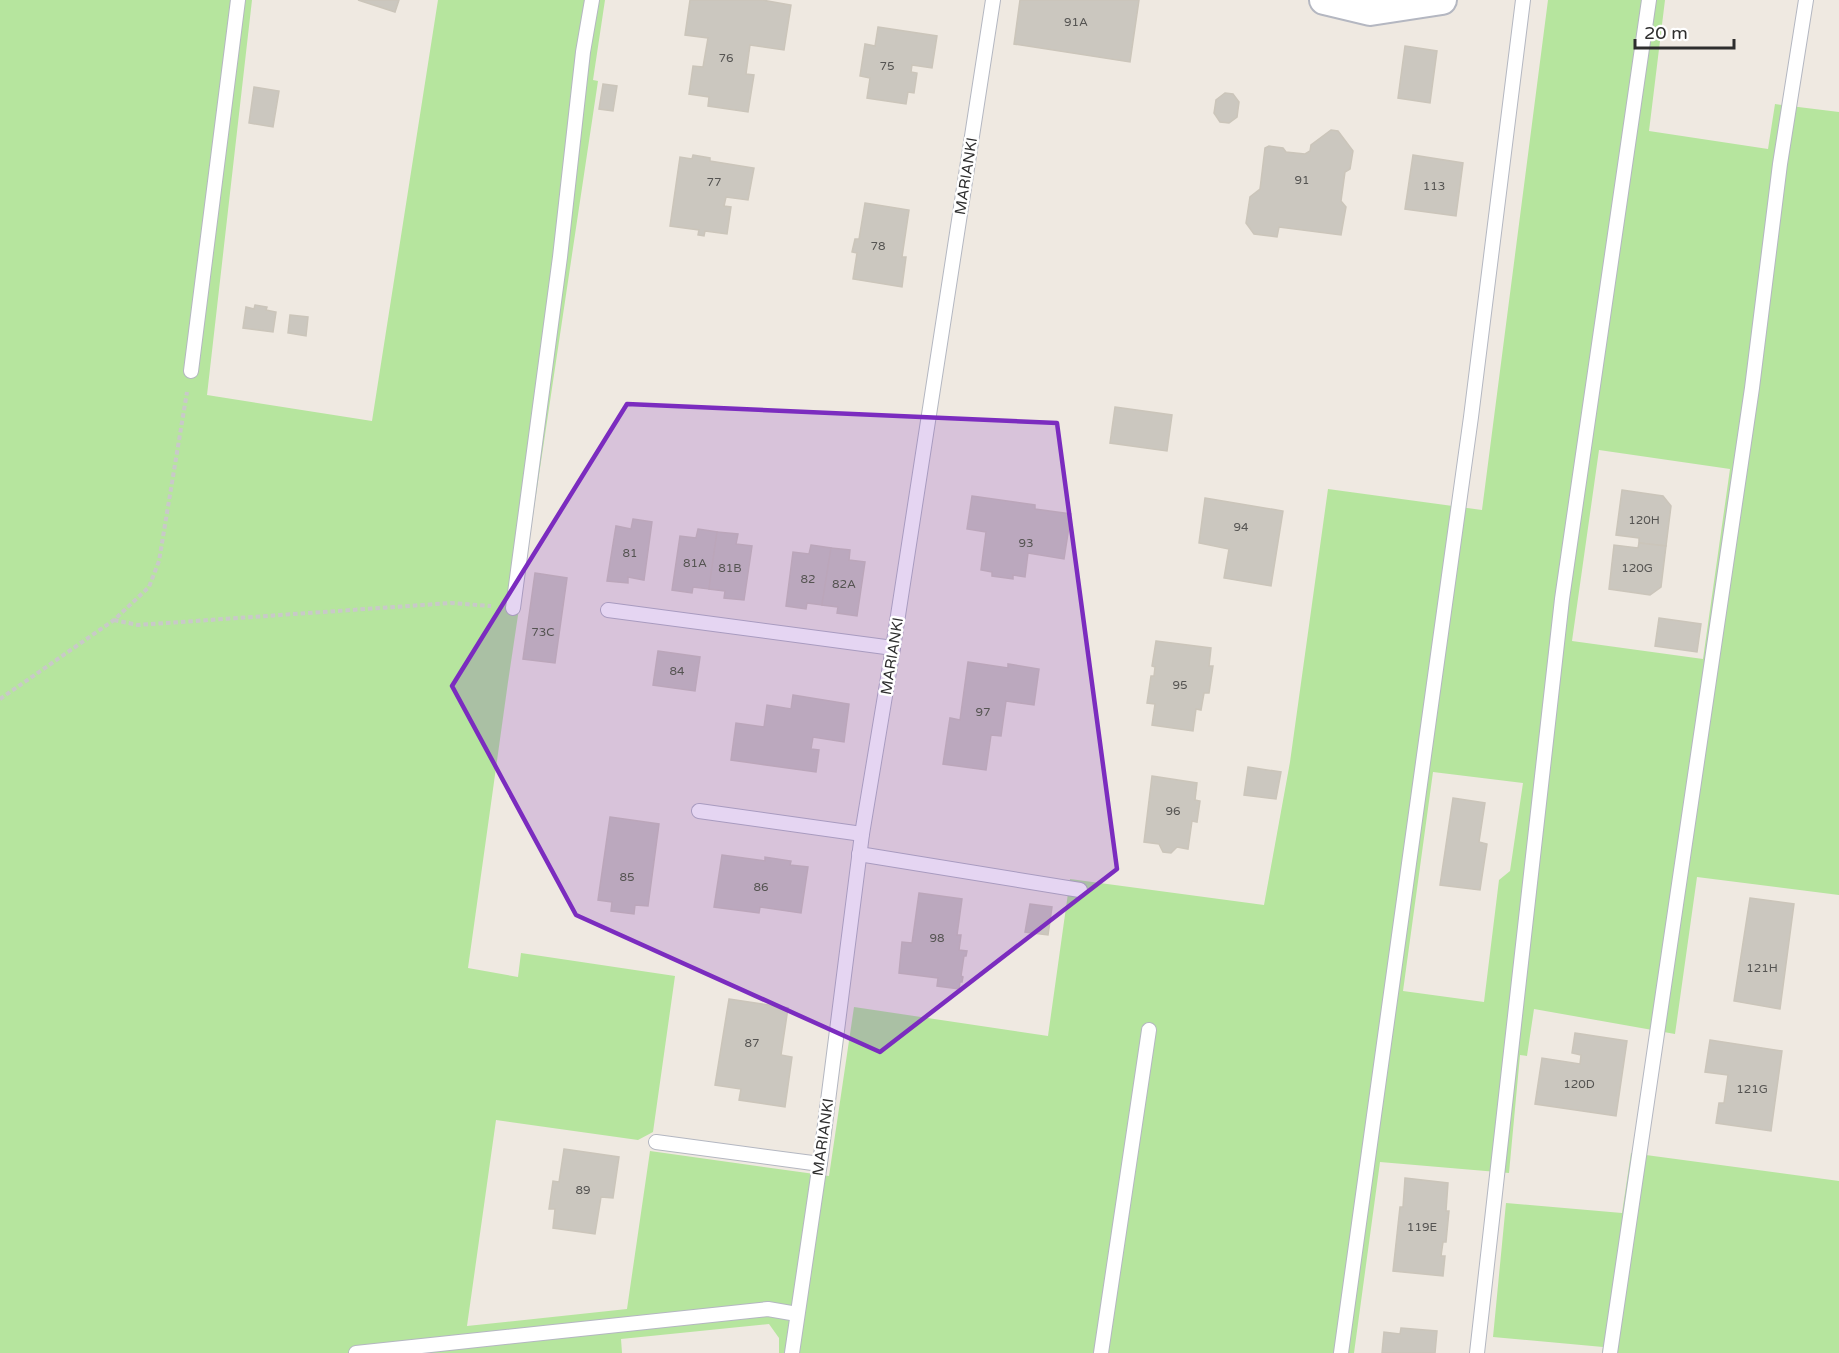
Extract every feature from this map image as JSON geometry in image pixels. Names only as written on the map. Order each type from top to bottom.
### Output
[{"type":"street","points":[[1324,0],[1370,11],[1442,0]]},
{"type":"lane","points":[[191,371],[238,0]]},
{"type":"lane","points":[[513,608],[560,257],[583,52],[592,0]]},
{"type":"lane","name":"MARIANKI","points":[[792,1353],[820,1164],[859,854],[993,0]]},
{"type":"lane","points":[[1341,1353],[1471,417],[1523,0]]},
{"type":"lane","points":[[1477,1353],[1562,599],[1649,0]]},
{"type":"lane","points":[[1610,1353],[1752,388],[1780,164],[1806,0]]},
{"type":"lane","points":[[608,610],[893,648]]},
{"type":"lane","points":[[699,811],[862,834]]},
{"type":"lane","points":[[859,854],[1080,890]]},
{"type":"lane","points":[[1101,1353],[1149,1030]]},
{"type":"lane","points":[[657,1142],[820,1164]]},
{"type":"lane","points":[[357,1353],[768,1309],[798,1314]]},
{"type":"path","points":[[0,699],[114,620],[148,587],[159,561],[191,371]]},
{"type":"path","points":[[114,620],[138,625],[452,603],[513,608]]},
{"type":"highlighted area","points":[[627,404],[1057,423],[1117,869],[880,1052],[576,915],[452,686]]},
{"type":"green space","points":[[0,0],[252,0],[207,395],[372,421],[438,0],[605,0],[593,80],[598,81],[508,682],[468,968],[518,977],[521,953],[675,976],[653,1132],[638,1140],[496,1120],[467,1326],[627,1309],[650,1151],[829,1176],[854,1007],[1048,1036],[1070,879],[1264,905],[1290,762],[1328,489],[1482,510],[1548,0],[1665,0],[1649,131],[1768,149],[1775,104],[1839,112],[1839,895],[1697,877],[1675,1034],[1534,1009],[1527,1056],[1520,1055],[1509,1173],[1380,1162],[1354,1353],[779,1353],[779,1338],[769,1324],[621,1339],[622,1353],[0,1353]],"holes":[[[1599,450],[1730,469],[1703,659],[1572,641]],[[1433,772],[1523,783],[1510,871],[1499,880],[1484,1002],[1403,991]]]},
{"type":"green space","points":[[1631,1153],[1839,1181],[1839,1353],[1602,1353],[1603,1347],[1493,1337],[1506,1203],[1622,1213]]},
{"type":"building","points":[[358,0],[399,0],[395,12]]},
{"type":"building","points":[[690,0],[762,0],[791,5],[784,50],[750,45],[746,74],[754,75],[748,112],[708,106],[709,97],[689,94],[693,66],[703,67],[708,38],[685,35]]},
{"type":"building","points":[[1020,0],[1139,0],[1130,62],[1014,44]]},
{"type":"building","points":[[878,27],[937,36],[932,68],[912,65],[911,72],[917,73],[914,93],[908,92],[906,104],[867,98],[870,78],[860,76],[865,44],[875,46]]},
{"type":"building","points":[[1405,46],[1437,51],[1430,103],[1398,98]]},
{"type":"building","points":[[603,84],[617,86],[613,111],[599,109]]},
{"type":"building","points":[[254,87],[279,91],[273,127],[249,123]]},
{"type":"building","points":[[1225,93],[1233,94],[1239,102],[1237,117],[1229,123],[1220,122],[1214,113],[1216,100]]},
{"type":"building","points":[[1331,130],[1338,131],[1353,151],[1350,169],[1345,172],[1341,201],[1346,207],[1341,235],[1279,227],[1277,237],[1254,234],[1246,223],[1250,197],[1260,189],[1265,148],[1269,146],[1283,148],[1286,152],[1305,154],[1310,151],[1311,145]]},
{"type":"building","points":[[693,155],[710,158],[710,161],[754,168],[748,200],[726,197],[724,206],[731,207],[727,234],[705,231],[704,236],[698,235],[699,230],[670,226],[680,157],[692,159]]},
{"type":"building","points":[[1413,155],[1463,163],[1456,216],[1405,209]]},
{"type":"building","points":[[865,203],[909,210],[902,257],[906,257],[902,287],[853,279],[857,253],[852,252],[855,239],[859,239]]},
{"type":"building","points":[[255,305],[267,307],[266,310],[276,312],[273,332],[243,328],[246,307],[254,309]]},
{"type":"building","points":[[290,315],[308,317],[306,336],[288,333]]},
{"type":"building","points":[[1115,407],[1172,415],[1167,451],[1110,443]]},
{"type":"building","points":[[1622,490],[1663,496],[1671,506],[1666,546],[1639,543],[1639,538],[1616,535]]},
{"type":"building","points":[[972,496],[1035,505],[1035,509],[1071,514],[1064,559],[1028,553],[1025,577],[1013,575],[1013,579],[992,576],[992,572],[981,570],[986,532],[967,529]]},
{"type":"building","points":[[1205,498],[1283,511],[1271,586],[1224,578],[1229,549],[1199,543]]},
{"type":"building","points":[[633,519],[652,522],[644,580],[628,577],[628,583],[607,581],[616,526],[631,529]]},
{"type":"building","points":[[698,529],[717,532],[709,589],[693,587],[692,593],[672,590],[680,536],[696,538]]},
{"type":"building","points":[[717,532],[738,534],[736,544],[752,546],[744,600],[724,598],[725,591],[709,589]]},
{"type":"building","points":[[1639,543],[1666,546],[1661,587],[1650,595],[1609,589],[1614,545],[1638,548]]},
{"type":"building","points":[[811,545],[831,548],[822,605],[807,603],[806,609],[786,606],[793,552],[809,554]]},
{"type":"building","points":[[831,548],[850,550],[849,560],[865,562],[857,616],[837,613],[838,607],[822,605]]},
{"type":"building","points":[[535,573],[567,578],[555,663],[523,659]]},
{"type":"building","points":[[1659,618],[1701,624],[1697,652],[1655,646]]},
{"type":"building","points":[[1156,641],[1211,648],[1209,666],[1213,666],[1209,693],[1204,693],[1201,710],[1196,709],[1193,731],[1152,725],[1155,704],[1147,703],[1151,676],[1154,676],[1155,667],[1152,666]]},
{"type":"building","points":[[658,651],[700,657],[695,691],[653,685]]},
{"type":"building","points":[[968,662],[1008,668],[1008,664],[1039,669],[1034,705],[1006,701],[1001,736],[991,735],[986,770],[943,764],[950,718],[960,720]]},
{"type":"building","points":[[793,695],[849,704],[844,742],[813,737],[811,749],[819,750],[816,772],[731,760],[736,723],[764,727],[767,705],[791,709]]},
{"type":"building","points":[[1248,767],[1281,772],[1276,799],[1244,795]]},
{"type":"building","points":[[1152,776],[1197,783],[1195,800],[1200,801],[1197,822],[1192,821],[1188,849],[1177,847],[1171,853],[1163,852],[1159,844],[1144,842]]},
{"type":"building","points":[[1453,798],[1485,803],[1479,842],[1487,844],[1480,890],[1440,885]]},
{"type":"building","points":[[610,817],[659,824],[648,906],[635,905],[634,914],[611,911],[612,902],[598,900]]},
{"type":"building","points":[[722,855],[765,861],[765,857],[791,861],[790,865],[808,867],[801,913],[760,907],[759,913],[714,907]]},
{"type":"building","points":[[919,893],[962,899],[957,935],[961,935],[959,950],[967,951],[964,956],[961,976],[963,977],[959,989],[937,986],[938,978],[899,973],[902,942],[912,943]]},
{"type":"building","points":[[1750,898],[1794,904],[1780,1009],[1734,1001]]},
{"type":"building","points":[[1030,904],[1052,907],[1048,935],[1025,932]]},
{"type":"building","points":[[729,999],[788,1008],[781,1055],[792,1057],[785,1107],[739,1100],[741,1089],[715,1085]]},
{"type":"building","points":[[1575,1033],[1627,1041],[1616,1116],[1535,1104],[1542,1058],[1580,1064],[1581,1055],[1572,1053]]},
{"type":"building","points":[[1710,1040],[1782,1051],[1771,1131],[1716,1123],[1719,1103],[1724,1103],[1728,1075],[1705,1072]]},
{"type":"building","points":[[564,1149],[619,1157],[613,1198],[601,1197],[595,1234],[553,1228],[555,1209],[549,1209],[553,1181],[559,1182]]},
{"type":"building","points":[[1405,1178],[1448,1183],[1446,1211],[1449,1211],[1446,1242],[1443,1242],[1441,1256],[1445,1256],[1443,1276],[1393,1271]]},
{"type":"building","points":[[1401,1328],[1437,1331],[1435,1353],[1382,1353],[1384,1332],[1400,1334]]}]
